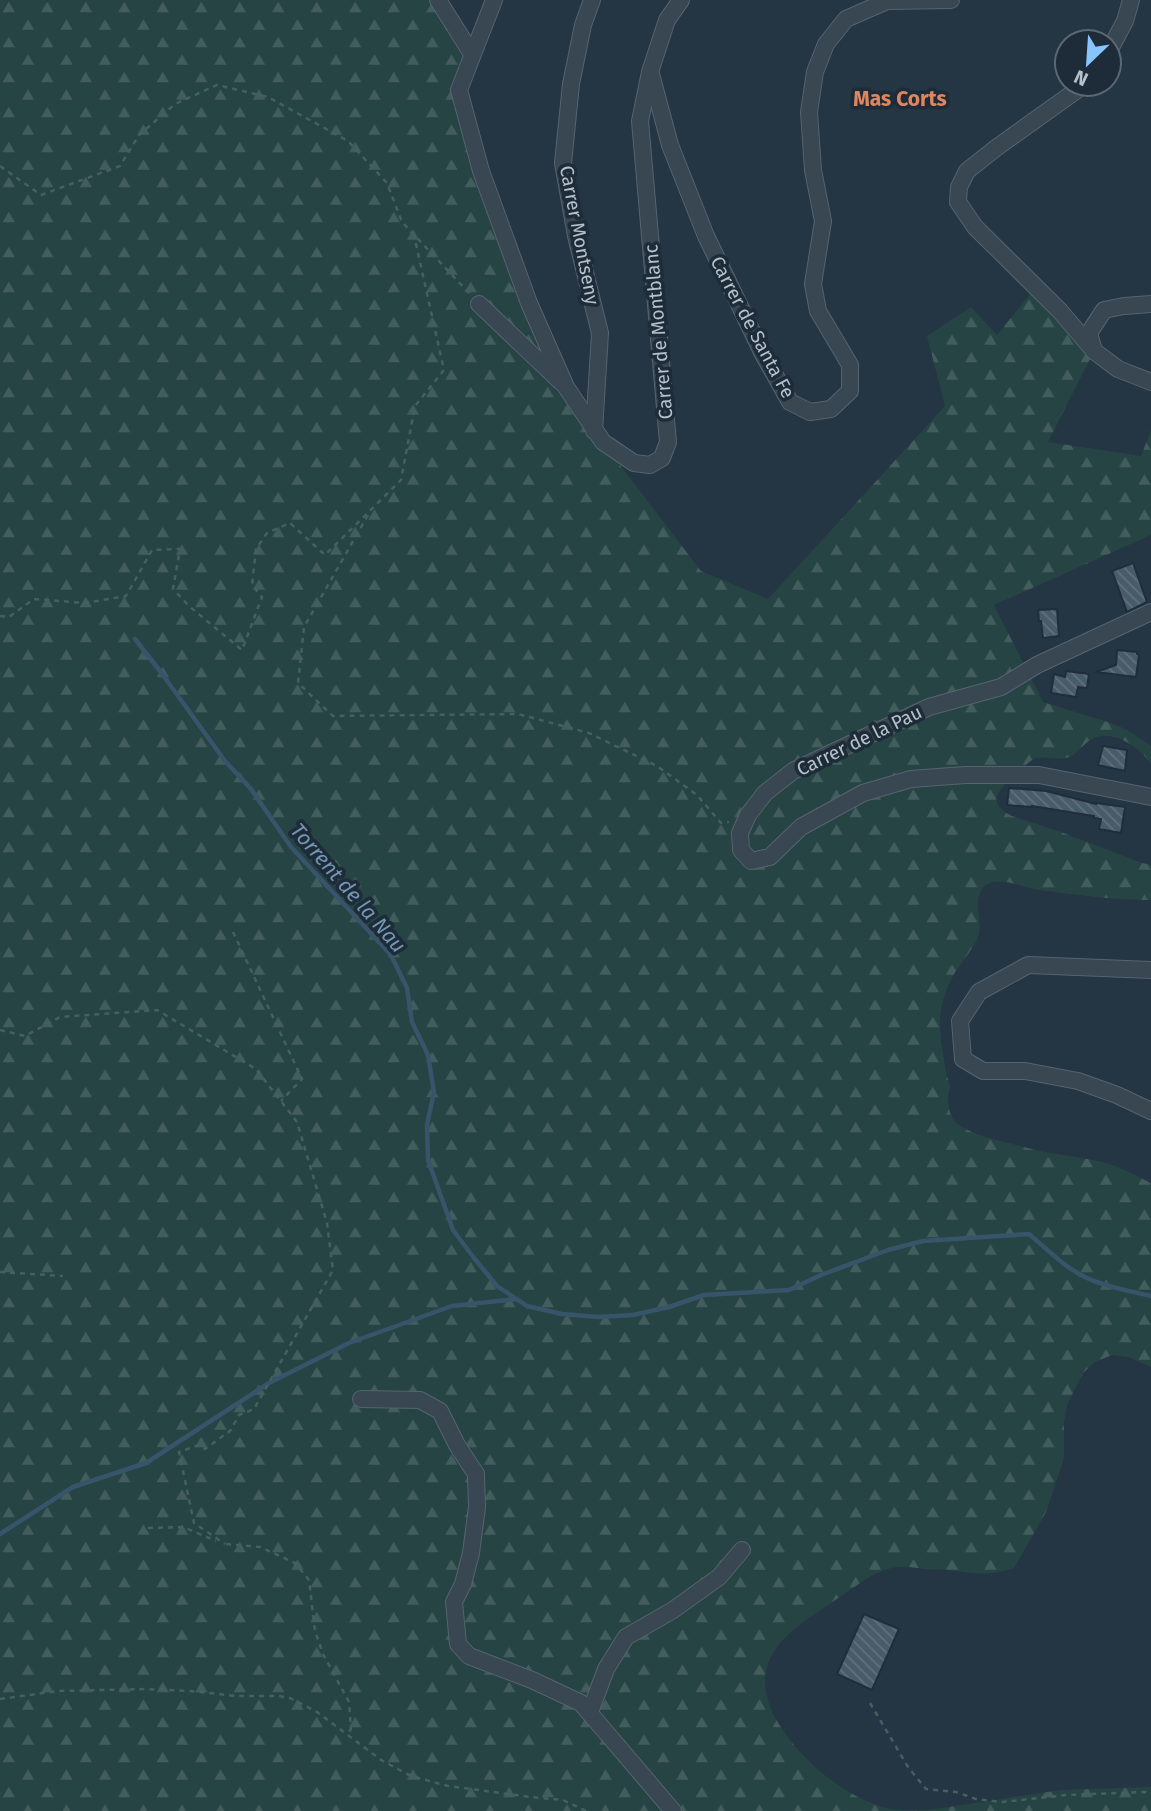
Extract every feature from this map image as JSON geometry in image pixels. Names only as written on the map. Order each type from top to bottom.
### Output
[{"type":"street","points":[[438,0],[472,54]]},
{"type":"street","name":"Carrer de Montblanc","points":[[494,0],[459,90],[481,171],[529,303],[566,387],[603,442],[635,463],[650,465],[662,458],[668,442],[640,121],[650,72]]},
{"type":"street","name":"Carrer Montseny","points":[[592,0],[583,24],[571,83],[563,163],[576,236],[600,333],[594,431]]},
{"type":"street","points":[[650,72],[667,20],[681,0]]},
{"type":"street","name":"Carrer de Santa Fe","points":[[650,72],[670,145],[706,236],[763,354],[790,402],[810,412],[831,409],[850,391],[850,365],[818,311],[813,284],[823,221],[813,170],[809,112],[815,72],[826,44],[846,19],[887,1],[951,0]]},
{"type":"street","points":[[1121,28],[1131,0]]},
{"type":"street","points":[[1066,98],[967,171],[959,187],[958,202],[975,227],[1060,312],[1094,351],[1118,369],[1151,382]]},
{"type":"street","name":"Carrer de Montblanc","points":[[479,304],[566,387]]},
{"type":"street","points":[[1094,351],[1089,333],[1104,310],[1151,304]]},
{"type":"street","name":"Carrer de la Pau","points":[[746,820],[765,793],[793,771],[929,707],[1001,687],[1037,665],[1151,612]]},
{"type":"street","points":[[746,820],[740,833],[741,850],[751,861],[770,857],[801,827],[863,793],[911,779],[965,775],[1039,775],[1151,797]]},
{"type":"street","points":[[1151,970],[1028,965],[979,992],[960,1021],[963,1059],[983,1072],[1025,1071],[1078,1081],[1151,1111]]},
{"type":"street","points":[[361,1399],[420,1400],[440,1412],[475,1475],[477,1507],[471,1553],[463,1584],[454,1602],[458,1644],[469,1656],[532,1680],[581,1703],[674,1811]]},
{"type":"street","points":[[590,1712],[606,1669],[626,1637],[673,1610],[719,1577],[742,1550]]},
{"type":"path","points":[[0,166],[41,195],[120,166],[139,135],[175,104],[217,85],[268,97],[348,141],[387,183],[402,222],[479,304]]},
{"type":"path","points":[[0,615],[9,617],[34,599],[85,603],[126,596],[152,550],[180,549],[173,589],[189,606],[242,650],[262,597],[252,585],[256,549],[267,533],[290,523],[325,555],[401,480],[415,405],[444,370],[414,235]]},
{"type":"path","points":[[370,511],[304,628],[298,683],[333,716],[519,714],[589,733],[657,766],[697,795],[721,823],[746,820]]},
{"type":"path","points":[[233,932],[302,1079],[281,1102]]},
{"type":"path","points":[[0,1030],[25,1036],[60,1017],[157,1010],[256,1069],[297,1122],[327,1223],[333,1270],[254,1409],[239,1415],[230,1431],[205,1448],[199,1445],[179,1452],[194,1523],[225,1544]]},
{"type":"path","points":[[0,1272],[63,1276]]},
{"type":"path","points":[[148,1528],[183,1527],[225,1544],[260,1547],[295,1563],[309,1580],[315,1631],[323,1654],[349,1702],[351,1729],[347,1735]]},
{"type":"path","points":[[0,1699],[58,1691],[146,1689],[237,1696],[279,1696],[317,1712],[381,1760],[411,1776],[448,1786],[563,1800],[586,1811]]},
{"type":"path","points":[[870,1703],[908,1767],[926,1789],[956,1792],[976,1799],[1002,1802],[1067,1795],[1145,1791],[1151,1793]]},
{"type":"green space","points":[[0,0],[435,0],[472,54],[459,90],[529,303],[594,431],[701,571],[768,599],[945,406],[927,336],[971,307],[997,335],[1036,287],[1094,351],[1048,442],[1141,456],[1151,430],[1151,535],[994,605],[1043,702],[1114,724],[1151,746],[1151,764],[1133,746],[1108,736],[1092,739],[1070,757],[1034,759],[1001,789],[996,799],[998,805],[1012,816],[1151,865],[1151,900],[1067,894],[1005,882],[986,885],[979,897],[978,938],[946,990],[940,1024],[950,1086],[949,1109],[953,1120],[959,1125],[996,1140],[1111,1165],[1151,1183],[1151,1367],[1128,1357],[1112,1355],[1095,1362],[1083,1373],[1067,1405],[1064,1458],[1046,1512],[1014,1568],[982,1574],[904,1567],[882,1571],[858,1584],[790,1633],[776,1648],[768,1664],[765,1679],[771,1710],[802,1754],[842,1788],[879,1806],[923,1810],[1061,1790],[1151,1787],[1151,1811],[0,1811]]},
{"type":"building","points":[[1133,563],[1147,602],[1127,612],[1112,571]]},
{"type":"building","points":[[1057,609],[1059,636],[1043,638],[1038,610]]},
{"type":"building","points":[[1117,650],[1137,652],[1139,655],[1136,677],[1096,672],[1116,665]]},
{"type":"building","points":[[1066,671],[1089,674],[1087,688],[1078,687],[1076,697],[1051,693],[1054,674],[1065,677]]},
{"type":"building","points":[[1103,746],[1127,750],[1125,771],[1098,765]]},
{"type":"building","points":[[1009,788],[1046,791],[1096,804],[1125,807],[1121,833],[1099,829],[1101,819],[1094,816],[1032,806],[1007,805]]},
{"type":"building","points":[[864,1614],[899,1629],[872,1690],[837,1674]]},
{"type":"waterway","name":"Torrent de la Nau","points":[[135,639],[225,761],[251,789],[291,847],[391,955],[407,988],[412,1022],[428,1055],[434,1092],[427,1125],[428,1160],[453,1230],[497,1286],[527,1306],[562,1314],[598,1317],[633,1315],[704,1295],[789,1290],[888,1250],[923,1241],[1029,1234],[1079,1274],[1110,1286],[1151,1296]]},
{"type":"waterway","points":[[0,1534],[73,1487],[146,1463],[269,1383],[349,1343],[452,1306],[516,1299]]},
{"type":"district","name":"Mas Corts","points":[[900,99]]}]
